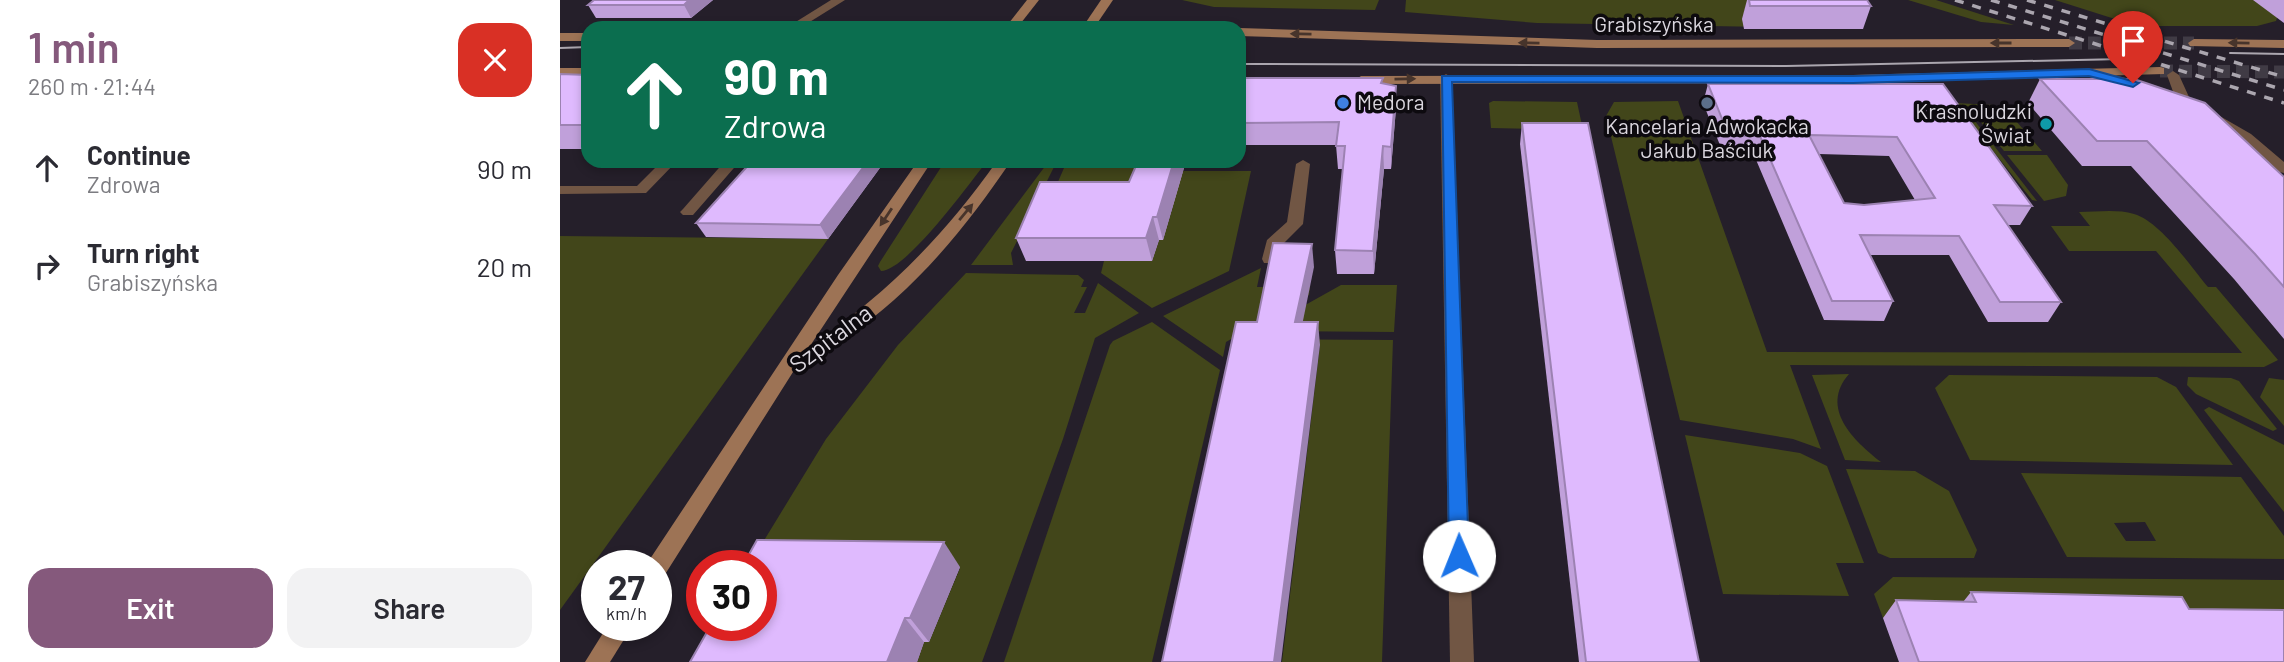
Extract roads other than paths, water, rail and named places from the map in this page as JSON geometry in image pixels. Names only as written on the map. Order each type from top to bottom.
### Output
[{"type":"main road","points":[[1016,21],[1033,0]]},
{"type":"main road","points":[[1093,21],[1107,0]]},
{"type":"main road","name":"Grabiszyńska","points":[[1246,32],[1597,44],[2069,43]]},
{"type":"main road","points":[[560,37],[581,37]]},
{"type":"main road","points":[[2194,43],[2284,44]]},
{"type":"main road","points":[[560,72],[581,72]]},
{"type":"main road","points":[[1345,80],[1853,79],[2166,73]]},
{"type":"main road","points":[[785,372],[844,279],[920,168]]},
{"type":"main road","name":"Szpitalna","points":[[668,550],[785,372],[867,314],[904,282],[980,196],[999,168]]},
{"type":"main road","points":[[597,662],[611,641]]},
{"type":"street","points":[[804,21],[839,0]]},
{"type":"street","points":[[2089,73],[2158,90],[2192,104],[2246,137],[2284,169]]},
{"type":"street","points":[[2166,73],[2192,104]]},
{"type":"street","points":[[1446,78],[1462,662]]},
{"type":"street","points":[[1270,259],[1273,244],[1295,224],[1303,164]]},
{"type":"street","points":[[560,190],[641,190],[663,168]]},
{"type":"street","points":[[688,212],[727,168]]},
{"type":"tunnel","points":[[2069,43],[2194,43]]},
{"type":"tunnel","points":[[2160,71],[2284,72]]},
{"type":"tram line","points":[[560,48],[581,47]]},
{"type":"tram line","points":[[2230,53],[2284,54]]},
{"type":"tram line","points":[[1246,64],[1786,66],[2123,59]]},
{"type":"railway","points":[[1955,0],[2284,103]]},
{"type":"railway","points":[[1991,0],[2284,90]]},
{"type":"railway","points":[[2027,0],[2284,77]]},
{"type":"place","name":"Medora","points":[[1343,103]]},
{"type":"place","name":"Kancelaria Adwokacka Jakub Baściuk","points":[[1707,103]]},
{"type":"place","name":"Krasnoludzki Świat","points":[[2046,124]]}]
